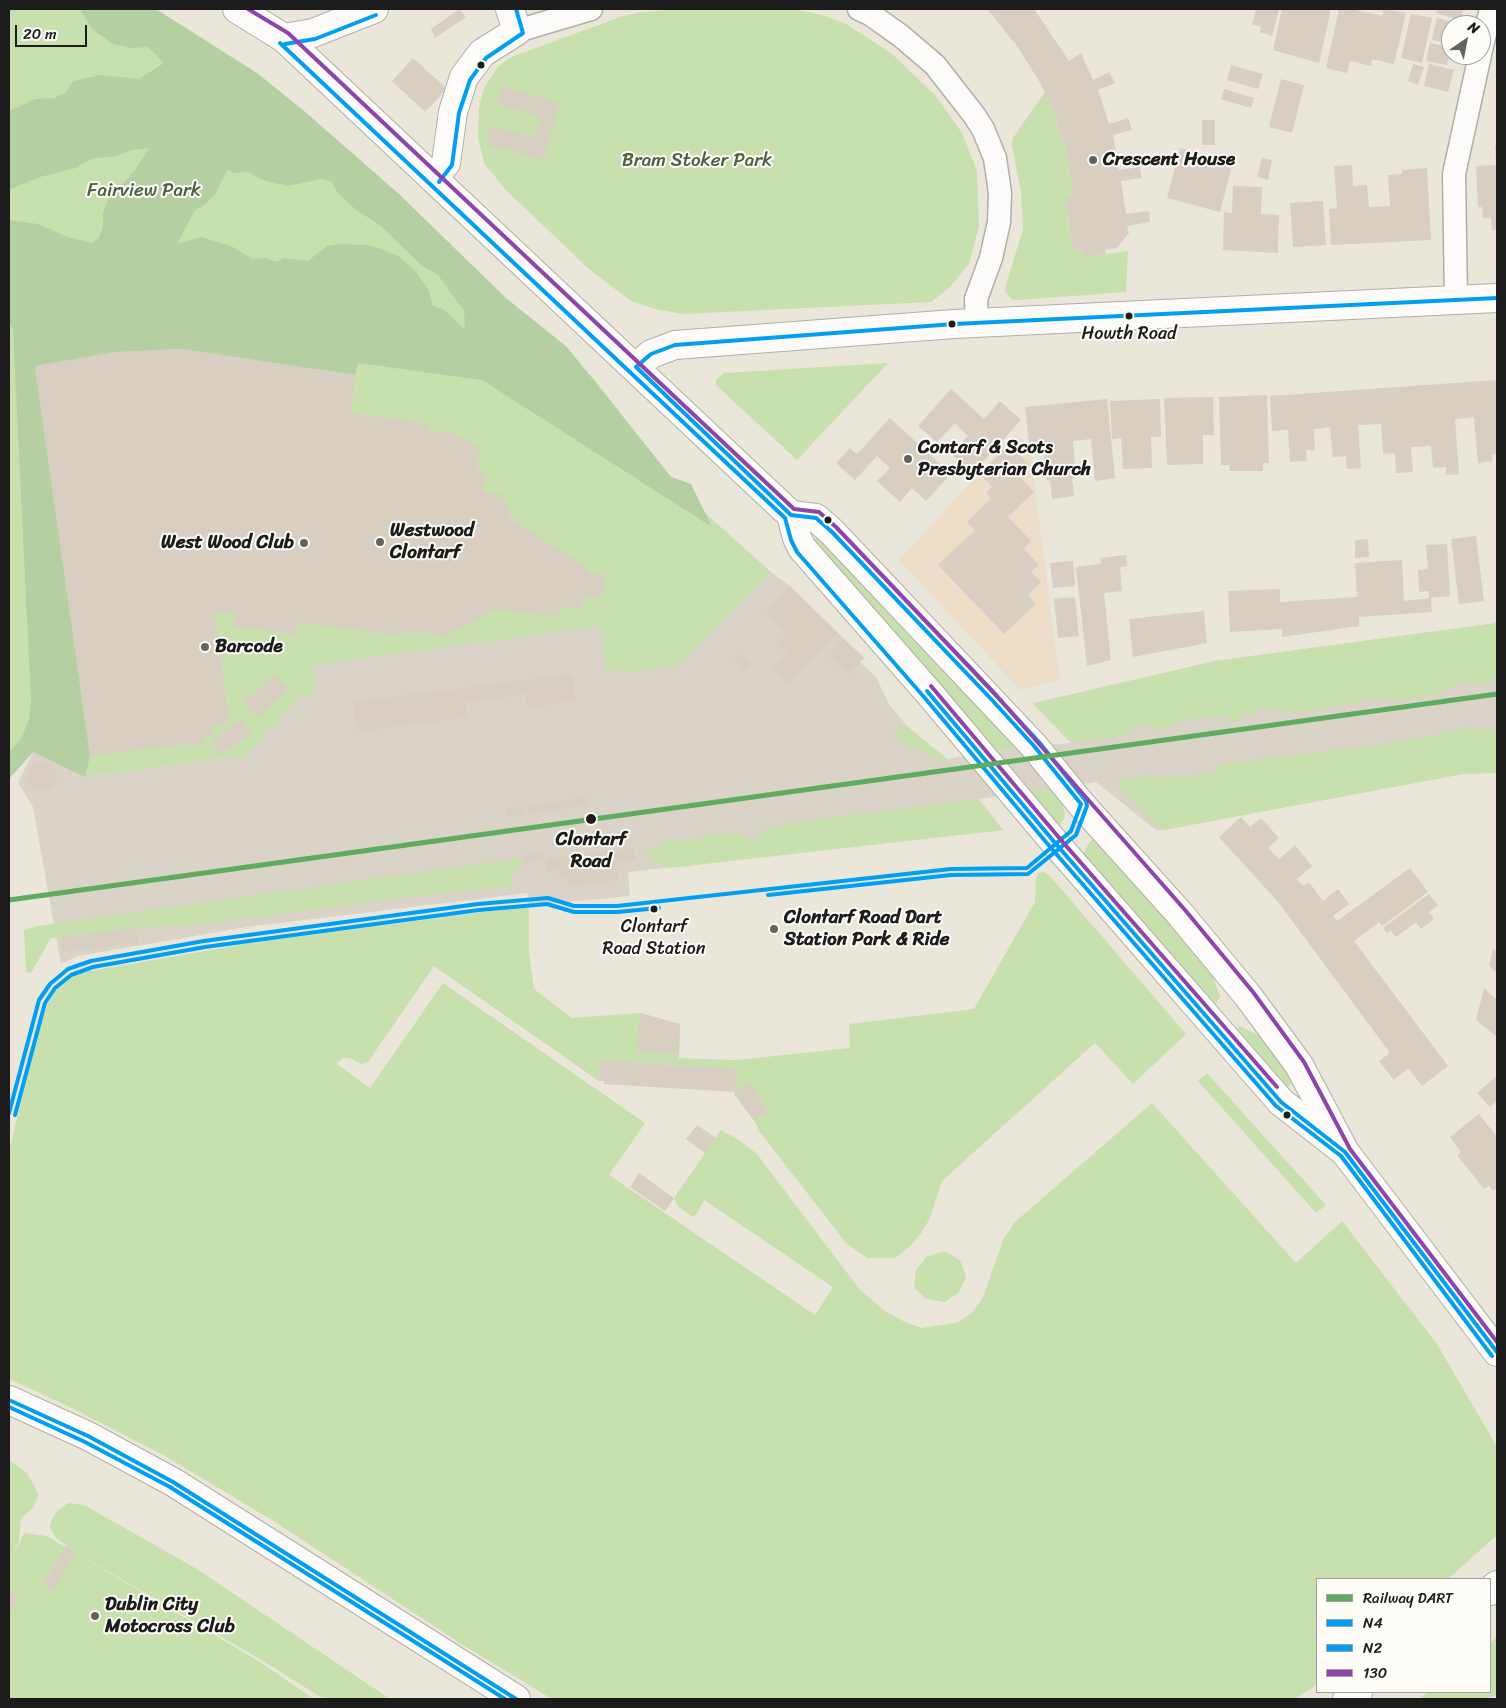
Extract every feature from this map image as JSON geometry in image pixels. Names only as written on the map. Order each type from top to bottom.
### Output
[{"type":"main road","points":[[237,9],[284,38],[636,367],[791,515],[797,538],[802,548],[929,693],[1056,844],[1281,1102],[1345,1152]]},
{"type":"main road","points":[[284,38],[313,33],[374,9]]},
{"type":"main road","points":[[434,178],[446,163],[453,112],[464,78],[482,53],[514,20]]},
{"type":"main road","points":[[636,367],[651,354],[676,345],[977,323],[1497,298]]},
{"type":"main road","points":[[791,515],[816,518],[832,532],[1034,746],[1081,804],[1180,914],[1248,996],[1299,1065],[1345,1152],[1497,1352]]},
{"type":"main road","points":[[9,1400],[88,1436],[173,1482],[516,1699]]},
{"type":"street","points":[[514,20],[591,9]]},
{"type":"street","points":[[859,9],[870,14],[901,36],[935,65],[974,115],[983,129],[995,158],[1000,193],[999,222],[991,258],[976,299],[977,323]]},
{"type":"street","points":[[1456,300],[1454,174],[1478,65]]},
{"type":"shaded area","points":[[1015,435],[1029,444],[1060,680],[1020,690],[899,560]]},
{"type":"shaded area","points":[[771,572],[791,587],[864,658],[860,662],[876,677],[889,704],[907,726],[947,759],[1017,748],[1071,743],[1033,703],[1215,661],[1497,623],[1497,773],[1463,774],[1157,831],[1096,782],[979,799],[1003,830],[628,872],[630,896],[529,906],[528,893],[247,927],[78,956],[61,964],[33,807],[18,783],[33,751],[86,777],[246,755],[300,697],[316,695],[313,665],[600,626],[681,664]]},
{"type":"green space","name":"Westwood Clontarf","points":[[9,9],[111,9],[271,120],[556,382],[590,374],[671,477],[691,484],[704,512],[771,572],[681,664],[623,673],[606,668],[600,626],[313,665],[316,695],[300,697],[246,755],[85,777],[33,751],[9,756]]},
{"type":"green space","name":"Fairview Park","points":[[80,9],[156,9],[257,73],[303,110],[399,194],[506,298],[567,347],[671,477],[691,484],[712,527],[482,380],[358,363],[355,375],[182,349],[115,352],[35,366],[90,756],[85,777],[33,752],[9,779],[9,752],[21,739],[29,720],[31,701],[13,329],[9,323],[9,220],[38,224],[68,237],[91,243],[99,238],[103,226],[103,212],[108,200],[136,169],[149,148],[133,150],[117,156],[91,159],[76,168],[40,177],[9,190],[9,111],[35,99],[54,98],[65,93],[73,81],[101,75],[139,79],[164,63],[148,47],[131,48],[113,44],[92,29]],"holes":[[[227,170],[236,173],[247,172],[266,181],[288,186],[321,179],[331,181],[337,192],[355,209],[381,226],[421,265],[438,275],[464,311],[465,330],[445,310],[433,306],[428,289],[413,268],[398,256],[382,249],[367,245],[340,244],[327,246],[308,261],[284,258],[276,262],[265,258],[253,259],[231,246],[201,237],[177,244],[195,210],[203,206],[216,193]]]},
{"type":"green space","name":"Bram Stoker Park","points":[[683,9],[792,9],[822,15],[846,24],[891,53],[935,95],[962,133],[977,171],[979,226],[969,264],[950,287],[931,302],[683,314],[655,309],[631,301],[591,271],[506,190],[484,163],[478,137],[479,108],[484,88],[497,68],[509,58],[620,17],[641,12]]},
{"type":"green space","points":[[1045,92],[1053,110],[1067,154],[1073,195],[1065,197],[1073,251],[1083,250],[1085,257],[1128,251],[1126,292],[1018,300],[1013,300],[1006,293],[1005,288],[1023,229],[1021,192],[1012,145],[1013,138]]},
{"type":"green space","points":[[888,363],[797,460],[716,385],[716,380],[724,373]]},
{"type":"green space","points":[[817,535],[894,620],[1017,748],[990,752],[917,657],[814,542]]},
{"type":"green space","points":[[1497,623],[1497,681],[1473,685],[1461,681],[1440,694],[1403,700],[1371,697],[1355,703],[1313,710],[1285,712],[1266,707],[1232,722],[1224,716],[1190,719],[1154,731],[1150,725],[1133,726],[1130,735],[1071,743],[1033,704],[1215,661]]},
{"type":"green space","points":[[907,726],[947,759],[937,761],[920,749],[892,739],[897,727]]},
{"type":"green space","points":[[1466,727],[1491,731],[1497,729],[1497,773],[1463,774],[1164,830],[1154,824],[1119,787],[1119,779],[1147,775],[1161,778],[1211,774],[1221,764],[1363,747],[1436,735]]},
{"type":"green space","points":[[1052,788],[1060,799],[1065,813],[1064,819],[1056,828],[1024,792]]},
{"type":"green space","points":[[978,799],[1003,830],[670,868],[651,860],[650,856],[641,851],[662,847],[662,840],[699,840],[704,835],[737,833],[747,839],[756,839],[761,831],[778,825]]},
{"type":"green space","points":[[1093,837],[1153,902],[1213,975],[1220,997],[1216,1004],[1082,861],[1081,857]]},
{"type":"green space","points":[[523,858],[524,863],[512,874],[511,887],[433,894],[181,927],[161,926],[51,938],[31,973],[26,972],[24,930],[38,926]]},
{"type":"green space","points":[[1043,872],[1050,876],[1186,1034],[1133,1084],[1095,1043],[942,1181],[930,1218],[922,1232],[910,1246],[895,1258],[867,1258],[846,1243],[759,1131],[755,1122],[769,1111],[749,1084],[734,1094],[736,1069],[600,1060],[599,1081],[434,966],[368,1062],[361,1064],[349,1058],[342,1058],[337,1064],[370,1088],[443,983],[645,1123],[609,1175],[815,1315],[833,1287],[704,1200],[696,1215],[692,1217],[677,1205],[674,1198],[721,1130],[739,1140],[757,1154],[860,1290],[885,1311],[921,1328],[956,1323],[971,1314],[983,1297],[1004,1238],[1015,1222],[1152,1103],[1296,1263],[1342,1221],[1437,1344],[1497,1447],[1497,1535],[1449,1578],[1316,1578],[1316,1686],[1294,1699],[552,1699],[463,1645],[275,1522],[165,1456],[74,1409],[9,1379],[9,1152],[35,1041],[48,1003],[58,986],[73,974],[251,943],[529,906],[529,953],[534,989],[572,1018],[640,1013],[680,1024],[679,1058],[737,1060],[850,1048],[849,1024],[974,1009],[1035,902],[1038,873]]},
{"type":"green space","points":[[1239,1026],[1259,1035],[1292,1080],[1291,1085],[1287,1086],[1237,1030]]},
{"type":"green space","points":[[1207,1073],[1326,1205],[1316,1213],[1198,1081]]},
{"type":"green space","points":[[945,1251],[961,1261],[966,1278],[958,1293],[944,1302],[926,1299],[914,1288],[916,1270],[926,1257]]},
{"type":"green space","name":"Dublin City Motocross Club","points":[[9,1460],[27,1473],[39,1494],[33,1508],[21,1518],[19,1541],[12,1560],[24,1533],[47,1536],[260,1662],[314,1699],[9,1699]]},
{"type":"green space","points":[[68,1503],[84,1505],[197,1569],[390,1699],[324,1699],[258,1658],[76,1553],[56,1538],[49,1526],[56,1512]]},
{"type":"green space","points":[[1497,1637],[1497,1695],[1486,1699],[1418,1699],[1427,1693],[1491,1693],[1491,1642]]},
{"type":"building","points":[[459,9],[466,17],[435,38],[431,29]]},
{"type":"building","name":"Crescent House","points":[[987,9],[1034,9],[1069,61],[1081,53],[1093,80],[1109,72],[1115,83],[1098,90],[1109,124],[1128,118],[1132,130],[1113,135],[1119,170],[1140,167],[1142,178],[1121,181],[1126,214],[1149,211],[1150,222],[1127,226],[1129,233],[1117,248],[1105,250],[1106,254],[1084,257],[1083,250],[1073,251],[1065,196],[1073,195],[1067,154],[1053,110],[1039,81],[1017,46]]},
{"type":"building","points":[[1256,9],[1279,9],[1272,36],[1260,32],[1261,27],[1252,24]]},
{"type":"building","points":[[1282,9],[1331,9],[1319,63],[1273,50]]},
{"type":"building","points":[[1339,9],[1351,9],[1382,16],[1384,9],[1406,13],[1394,64],[1372,59],[1371,66],[1350,61],[1347,73],[1326,68]]},
{"type":"building","points":[[1437,9],[1464,9],[1462,15],[1436,13]]},
{"type":"building","points":[[1411,14],[1432,18],[1422,63],[1401,58]]},
{"type":"building","points":[[1437,18],[1441,19],[1441,42],[1432,40]]},
{"type":"building","points":[[1430,43],[1441,45],[1441,64],[1426,61]]},
{"type":"building","points":[[413,58],[447,89],[425,112],[392,81]]},
{"type":"building","points":[[1413,64],[1424,67],[1418,85],[1408,81]]},
{"type":"building","points":[[1429,64],[1454,70],[1448,92],[1424,86]]},
{"type":"building","points":[[1231,65],[1263,74],[1258,89],[1227,80]]},
{"type":"building","points":[[1281,79],[1304,85],[1292,133],[1269,127]]},
{"type":"building","points":[[502,86],[559,103],[543,160],[486,144],[491,126],[535,138],[540,117],[497,104]]},
{"type":"building","points":[[1224,89],[1254,98],[1251,108],[1221,99]]},
{"type":"building","points":[[1202,120],[1215,120],[1215,145],[1202,145]]},
{"type":"building","points":[[1497,145],[1497,230],[1492,230],[1491,218],[1483,218],[1482,207],[1478,207],[1476,166],[1496,165],[1495,146]]},
{"type":"building","points":[[1180,148],[1233,162],[1220,212],[1167,198]]},
{"type":"building","points":[[1262,158],[1272,160],[1268,180],[1257,177]]},
{"type":"building","points":[[1352,165],[1353,186],[1367,185],[1369,207],[1390,206],[1388,175],[1402,174],[1402,170],[1427,168],[1431,240],[1331,245],[1329,209],[1337,208],[1334,166]]},
{"type":"building","points":[[1233,186],[1262,187],[1261,214],[1279,215],[1278,253],[1223,250],[1224,212],[1232,213]]},
{"type":"building","points":[[1323,201],[1326,245],[1293,247],[1290,203]]},
{"type":"building","name":"West Wood Club","points":[[182,349],[355,375],[351,413],[429,424],[428,430],[453,433],[480,449],[477,468],[485,477],[483,492],[503,495],[511,519],[587,568],[587,573],[599,574],[606,581],[604,593],[596,598],[583,597],[582,609],[559,606],[558,617],[493,609],[473,623],[448,633],[448,636],[411,631],[399,635],[297,622],[296,635],[234,626],[236,614],[215,611],[229,724],[212,727],[213,736],[204,737],[205,742],[90,756],[35,366],[115,352]]},
{"type":"building","points":[[1497,380],[1497,454],[1492,454],[1493,461],[1478,463],[1474,417],[1455,419],[1459,474],[1446,475],[1446,467],[1433,468],[1431,446],[1411,447],[1413,472],[1396,473],[1395,453],[1383,454],[1381,424],[1358,425],[1361,468],[1347,469],[1346,456],[1333,457],[1330,427],[1314,429],[1315,450],[1306,450],[1307,461],[1290,462],[1288,430],[1272,431],[1270,396]]},
{"type":"building","points":[[951,389],[984,419],[1000,401],[1021,420],[973,473],[951,454],[968,436],[955,423],[937,442],[918,426]]},
{"type":"building","points":[[1267,395],[1269,463],[1263,463],[1263,471],[1230,471],[1229,465],[1221,465],[1219,397]]},
{"type":"building","points":[[1213,397],[1214,435],[1203,435],[1203,464],[1167,465],[1164,398]]},
{"type":"building","points":[[1107,399],[1115,478],[1095,481],[1091,439],[1073,441],[1076,478],[1072,479],[1074,496],[1052,499],[1050,480],[1047,481],[1043,443],[1029,444],[1025,407]]},
{"type":"building","points":[[1160,399],[1161,437],[1151,437],[1152,468],[1123,469],[1121,438],[1112,439],[1110,401]]},
{"type":"building","name":"Contarf & Scots Presbyterian Church","points":[[890,418],[951,474],[926,501],[912,488],[900,502],[877,481],[890,468],[877,456],[855,480],[836,463],[850,448],[857,454]]},
{"type":"building","points":[[1010,444],[1030,466],[1019,476],[1034,492],[1008,517],[1031,541],[1024,549],[1039,565],[1031,572],[1041,582],[1028,595],[1036,604],[1004,634],[938,565],[975,530],[967,522],[991,498],[986,493],[992,487],[980,473]]},
{"type":"building","points":[[1476,536],[1484,601],[1459,604],[1451,539]]},
{"type":"building","points":[[1368,539],[1369,557],[1355,558],[1355,540]]},
{"type":"building","points":[[1447,544],[1450,596],[1429,598],[1429,591],[1419,592],[1418,570],[1428,569],[1426,545]]},
{"type":"building","points":[[1126,555],[1127,566],[1120,567],[1122,591],[1104,593],[1111,660],[1087,666],[1076,567],[1101,564],[1100,558]]},
{"type":"building","points":[[1402,560],[1404,601],[1431,598],[1432,612],[1359,617],[1359,626],[1282,637],[1282,629],[1230,632],[1228,591],[1280,589],[1280,602],[1357,597],[1355,563]]},
{"type":"building","points":[[1073,561],[1075,586],[1053,588],[1050,563]]},
{"type":"building","points":[[791,587],[837,633],[787,683],[772,668],[788,653],[777,643],[787,633],[766,612]]},
{"type":"building","points":[[1075,597],[1079,636],[1058,638],[1054,599]]},
{"type":"building","points":[[1204,611],[1207,643],[1133,657],[1129,619]]},
{"type":"building","points":[[844,639],[864,658],[849,674],[829,655]]},
{"type":"building","points":[[739,654],[751,665],[746,670],[734,659]]},
{"type":"building","points":[[572,674],[576,701],[528,707],[526,694],[465,702],[467,717],[357,731],[353,702]]},
{"type":"building","points":[[275,675],[288,690],[257,718],[243,703]]},
{"type":"building","points":[[242,719],[252,732],[221,755],[211,742]]},
{"type":"building","points":[[42,761],[53,765],[57,776],[53,787],[42,791],[31,787],[27,776],[31,765]]},
{"type":"building","points":[[586,798],[588,805],[528,814],[527,806]]},
{"type":"building","points":[[524,807],[525,814],[507,816],[505,809]]},
{"type":"building","points":[[1241,817],[1250,827],[1261,818],[1279,838],[1268,848],[1279,859],[1295,845],[1312,866],[1297,879],[1303,886],[1309,882],[1323,901],[1338,889],[1349,904],[1333,916],[1337,921],[1410,868],[1428,892],[1382,926],[1379,922],[1354,941],[1448,1066],[1422,1086],[1408,1068],[1394,1080],[1379,1061],[1390,1053],[1279,903],[1219,837]]},
{"type":"building","points":[[634,848],[636,860],[616,863],[618,880],[570,886],[568,877],[561,879],[559,870],[547,872],[545,859]]},
{"type":"building","points":[[542,853],[543,859],[524,863],[523,856]]},
{"type":"building","points":[[1429,894],[1438,905],[1429,912],[1434,919],[1421,929],[1416,922],[1396,937],[1391,931],[1387,933],[1383,928]]},
{"type":"building","points":[[136,928],[138,943],[62,952],[60,938]]},
{"type":"building","points":[[1493,948],[1497,952],[1497,973],[1489,966]]},
{"type":"building","points":[[1484,988],[1497,1000],[1497,1037],[1476,1020]]},
{"type":"building","points":[[640,1013],[680,1024],[679,1054],[636,1051]]},
{"type":"building","points":[[600,1060],[737,1069],[735,1092],[604,1084],[604,1081],[599,1081]]},
{"type":"building","points":[[1497,1076],[1497,1101],[1490,1107],[1477,1093]]},
{"type":"building","points":[[749,1083],[769,1111],[755,1122],[734,1094]]},
{"type":"building","points":[[1479,1114],[1497,1137],[1497,1188],[1493,1191],[1489,1186],[1484,1189],[1457,1155],[1461,1152],[1450,1137]]},
{"type":"building","points":[[697,1125],[716,1138],[705,1153],[686,1139]]},
{"type":"building","points":[[639,1173],[674,1198],[665,1211],[630,1187]]},
{"type":"building","points":[[66,1546],[76,1553],[53,1590],[43,1584]]},
{"type":"building","points":[[9,1591],[18,1596],[9,1616]]},
{"type":"rail line","name":"DART","points":[[9,900],[1497,694]]},
{"type":"transit line","name":"130","points":[[248,9],[288,33],[794,509],[819,512],[836,527],[997,696],[1185,910],[1253,992],[1304,1062],[1350,1149],[1497,1342]]},
{"type":"transit line","name":"N2","points":[[439,182],[452,165],[459,113],[470,80],[486,58],[523,33],[516,9]]},
{"type":"transit line","name":"N2","points":[[285,44],[315,39],[376,15]]},
{"type":"transit line","name":"N2","points":[[280,43],[785,518],[791,540],[797,552],[924,697],[1051,848],[1276,1106],[1341,1156],[1492,1356]]},
{"type":"transit line","name":"N4","points":[[636,367],[651,354],[675,345],[954,324],[1497,298]]},
{"type":"transit line","name":"N4","points":[[9,1113],[39,1000],[50,984],[68,969],[91,961],[204,941],[478,904],[548,898],[574,906],[617,906],[951,869],[1027,868],[1071,831],[1081,804],[1034,746],[992,700],[832,532],[816,518],[791,515],[636,367]]},
{"type":"transit line","name":"N2","points":[[768,895],[951,875],[1028,874],[1076,835],[1087,806],[1086,801],[1039,742],[963,660]]},
{"type":"transit line","name":"130","points":[[931,686],[1061,840],[1277,1087]]},
{"type":"transit line","name":"N4","points":[[927,691],[1056,844],[1281,1102],[1345,1152],[1497,1352]]},
{"type":"transit line","name":"N2","points":[[15,1115],[45,1003],[55,988],[71,975],[93,967],[205,947],[479,910],[547,904],[574,912],[617,912],[659,908]]},
{"type":"transit line","name":"N4","points":[[9,1400],[88,1436],[173,1482],[516,1699]]},
{"type":"transit line","name":"N2","points":[[9,1407],[85,1442],[170,1487],[505,1699]]},
{"type":"place","name":"Crescent House","points":[[1093,160]]},
{"type":"place","name":"Howth Road","points":[[1129,316]]},
{"type":"place","name":"Contarf & Scots Presbyterian Church","points":[[908,459]]},
{"type":"place","name":"Westwood Clontarf","points":[[380,542]]},
{"type":"place","name":"West Wood Club","points":[[304,543]]},
{"type":"place","name":"Barcode","points":[[205,647]]},
{"type":"place","name":"Clontarf Road","points":[[591,819]]},
{"type":"place","name":"Clontarf Road Station","points":[[654,909]]},
{"type":"place","name":"Clontarf Road Dart Station Park & Ride","points":[[774,929]]},
{"type":"place","name":"Dublin City Motocross Club","points":[[95,1616]]}]
